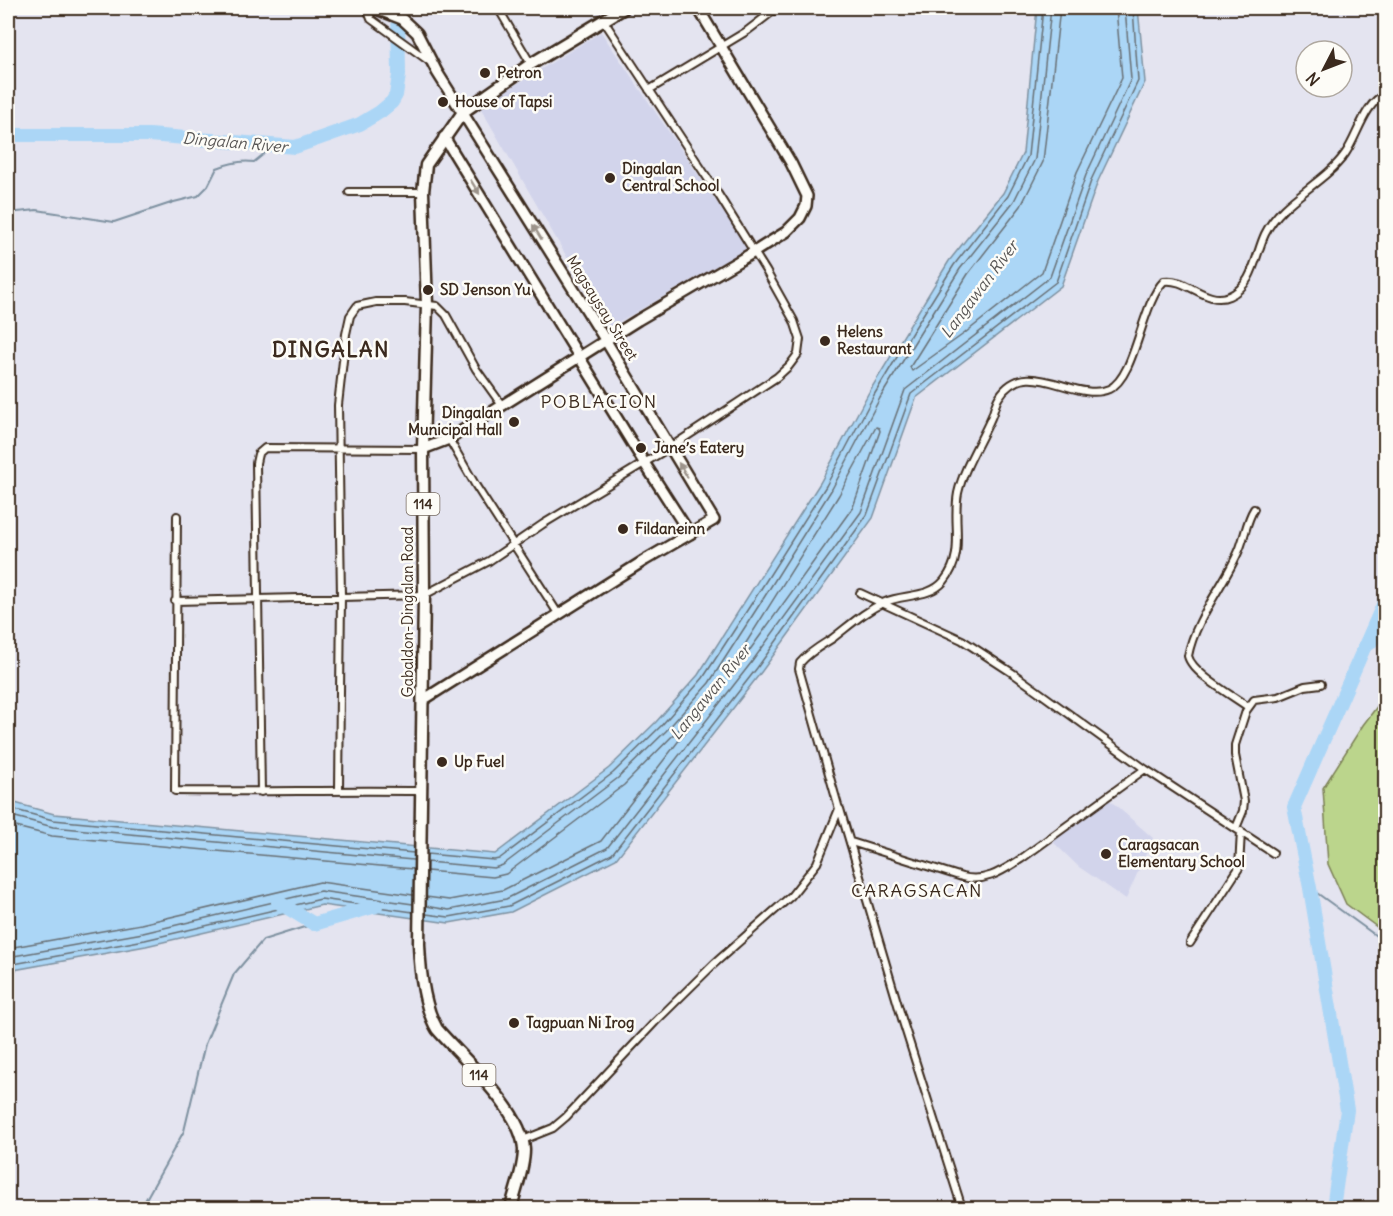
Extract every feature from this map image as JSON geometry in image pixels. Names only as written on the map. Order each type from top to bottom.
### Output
[{"type":"main road","name":"Gabaldon-Dingalan Road","points":[[523,1140],[511,1115],[495,1092],[437,1029],[431,1019],[421,973],[419,944],[424,595],[423,449],[427,305],[423,192],[426,165],[464,112],[531,64],[624,8]]},
{"type":"main road","points":[[511,1209],[523,1159],[523,1140]]},
{"type":"street","points":[[367,8],[371,19],[376,24],[432,63]]},
{"type":"street","name":"Magsaysay Street","points":[[374,8],[402,19],[417,33],[432,63],[606,341],[714,520],[690,534]]},
{"type":"street","points":[[498,8],[531,64]]},
{"type":"street","points":[[261,792],[256,463],[258,454],[265,448],[423,449],[432,447],[449,439],[501,404],[638,320],[754,252],[794,225],[806,206],[807,196],[791,163],[698,8]]},
{"type":"street","points":[[649,90],[747,31],[777,8]]},
{"type":"street","points":[[175,601],[424,595],[460,577],[543,524],[645,464],[777,376],[798,354],[800,339],[794,321],[754,252],[604,21]]},
{"type":"street","points":[[962,1209],[839,809],[799,669],[800,663],[854,620],[882,604],[938,588],[951,570],[957,556],[958,496],[962,480],[992,417],[998,398],[1008,386],[1020,380],[1041,379],[1066,387],[1092,391],[1105,390],[1120,381],[1160,285],[1169,280],[1215,297],[1228,297],[1233,294],[1255,268],[1265,234],[1273,222],[1295,198],[1336,164],[1355,138],[1368,111],[1380,96],[1386,94]]},
{"type":"street","points":[[423,700],[690,534],[444,137]]},
{"type":"street","points":[[349,192],[423,192]]},
{"type":"street","points":[[339,789],[341,596],[338,405],[343,350],[350,316],[357,306],[376,302],[405,302],[437,306],[446,315],[476,369],[501,404]]},
{"type":"street","points":[[449,439],[512,544],[559,615]]},
{"type":"street","points":[[1248,707],[1193,666],[1188,656],[1198,627],[1240,549],[1254,508]]},
{"type":"street","points":[[177,516],[175,791],[261,792],[339,789],[420,791]]},
{"type":"street","points":[[860,592],[962,640],[1014,674],[1145,770],[1273,852]]},
{"type":"street","points":[[1190,943],[1239,868],[1238,830],[1244,801],[1235,750],[1238,733],[1248,707],[1254,700],[1278,697],[1305,686],[1322,684]]},
{"type":"street","points":[[851,842],[972,880],[981,879],[1002,871],[1039,847],[1145,770]]},
{"type":"street","points":[[523,1140],[553,1128],[566,1117],[655,1022],[715,963],[791,896],[817,863],[839,809]]},
{"type":"shaded area","name":"Dingalan Central School","points":[[601,32],[748,248],[608,328],[480,107]]},
{"type":"shaded area","name":"Caragsacan Elementary School","points":[[1105,796],[1153,838],[1126,899],[1079,867],[1052,841]]},
{"type":"green space","points":[[1385,696],[1385,933],[1346,904],[1328,864],[1323,788],[1363,725]]},
{"type":"water","points":[[1037,8],[1138,8],[1145,82],[1098,181],[1061,286],[916,398],[873,518],[762,671],[616,859],[511,912],[449,923],[322,905],[146,946],[8,971],[8,801],[54,814],[495,854],[609,768],[656,722],[698,675],[820,483],[869,392],[949,261],[1003,193],[1023,153]]},
{"type":"waterway","name":"Dingalan River","points":[[8,135],[149,135],[295,147],[360,124],[392,102],[396,95],[399,75],[398,8]]},
{"type":"waterway","points":[[8,213],[37,210],[114,222],[198,196],[208,186],[217,168],[235,162],[254,162],[275,145]]},
{"type":"waterway","points":[[1333,1208],[1347,1110],[1310,888],[1294,807],[1386,598]]},
{"type":"waterway","points":[[1369,644],[1386,626]]},
{"type":"waterway","points":[[1310,888],[1386,943]]},
{"type":"waterway","name":"Langawan River","points":[[278,902],[314,924],[376,906]]},
{"type":"waterway","points":[[141,1208],[184,1131],[205,1044],[234,974],[263,940],[314,924]]},
{"type":"place","name":"Petron","points":[[485,73]]},
{"type":"place","name":"House of Tapsi","points":[[443,102]]},
{"type":"place","name":"Dingalan Central School","points":[[610,178]]},
{"type":"place","name":"SD Jenson Yu","points":[[428,290]]},
{"type":"place","name":"Helens Restaurant","points":[[825,341]]},
{"type":"place","name":"Dingalan Municipal Hall","points":[[514,422]]},
{"type":"place","name":"Jane’s Eatery","points":[[641,448]]},
{"type":"place","name":"Fildaneinn","points":[[623,529]]},
{"type":"place","name":"Up Fuel","points":[[442,762]]},
{"type":"place","name":"Caragsacan Elementary School","points":[[1106,854]]},
{"type":"place","name":"Tagpuan Ni Irog","points":[[514,1023]]},
{"type":"district","name":"DINGALAN","points":[[331,350]]},
{"type":"district","name":"POBLACION","points":[[599,402]]},
{"type":"district","name":"CARAGSACAN","points":[[917,891]]}]
